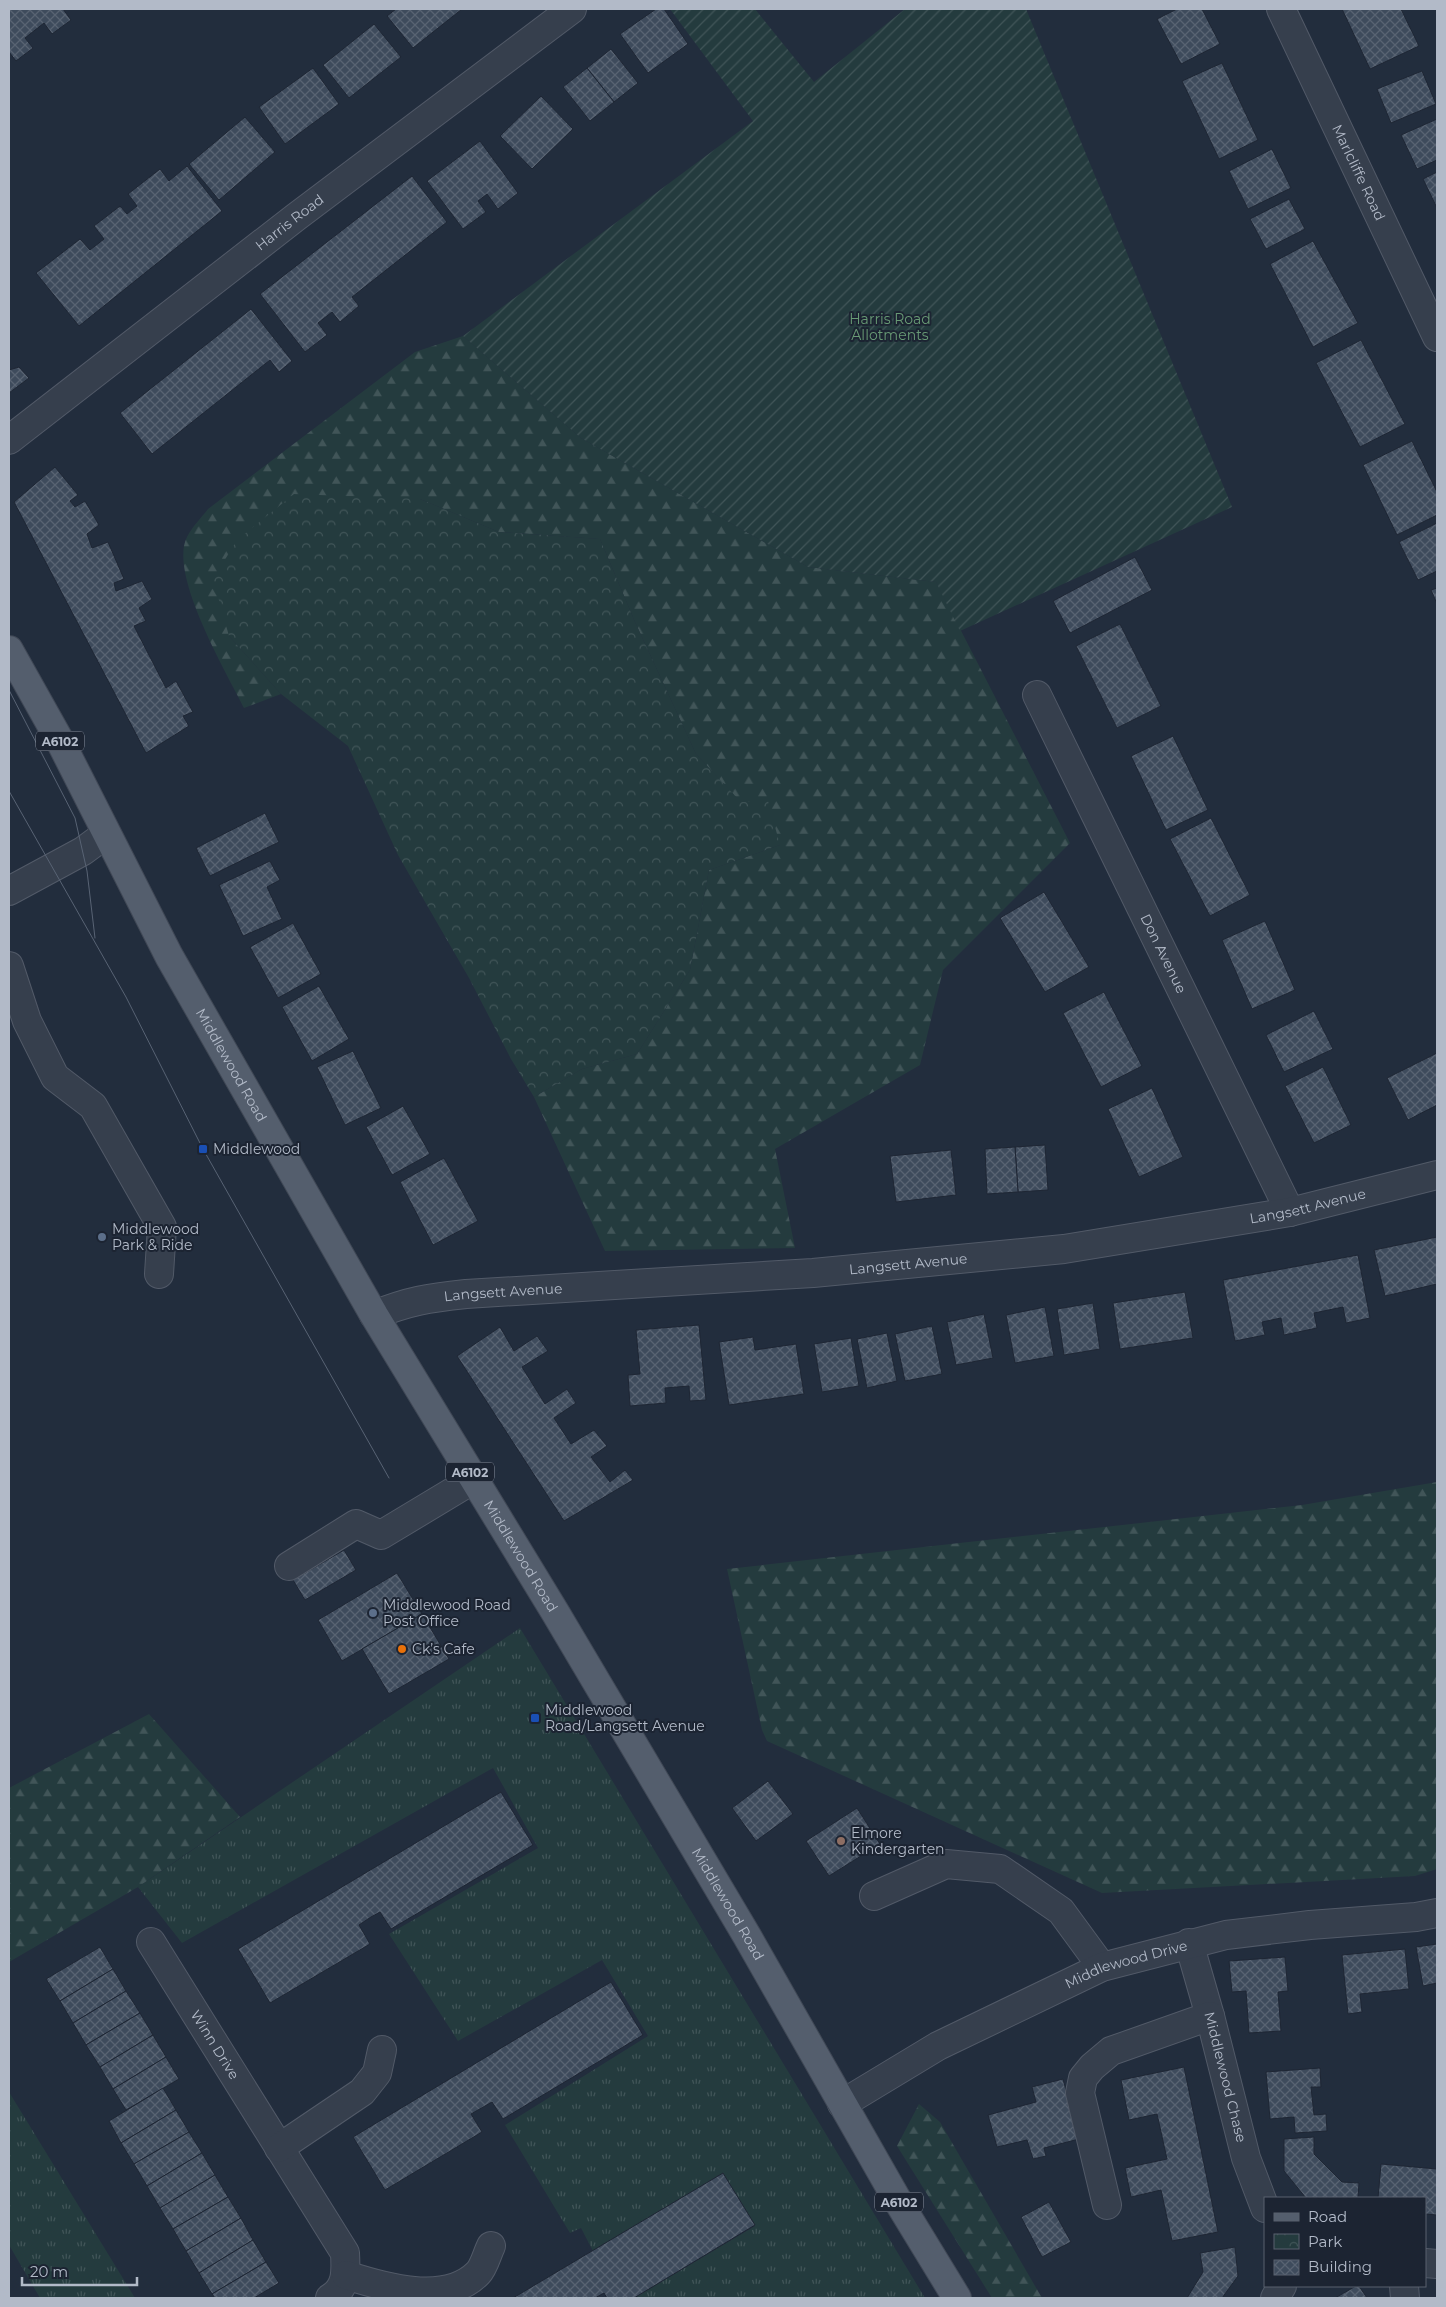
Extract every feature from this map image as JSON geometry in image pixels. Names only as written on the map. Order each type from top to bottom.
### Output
[{"type":"main road","name":"Middlewood Road","points":[[9,650],[60,741],[169,956],[374,1315],[747,1936],[842,2104],[958,2298]]},
{"type":"street","name":"Harris Road","points":[[9,440],[296,217],[572,9]]},
{"type":"street","name":"Marlcliffe Road","points":[[1281,9],[1437,337]]},
{"type":"street","name":"Don Avenue","points":[[1037,695],[1290,1212]]},
{"type":"street","points":[[9,891],[83,851],[106,834]]},
{"type":"street","points":[[9,966],[27,1021],[55,1077],[93,1106],[162,1227],[159,1274]]},
{"type":"street","name":"Langsett Avenue","points":[[374,1315],[420,1299],[466,1294],[813,1274],[1064,1249],[1290,1212],[1437,1175]]},
{"type":"street","points":[[289,1566],[356,1524],[381,1535],[474,1479]]},
{"type":"street","points":[[874,1896],[946,1864],[1000,1869],[1061,1911],[1102,1967]]},
{"type":"street","name":"Middlewood Drive","points":[[842,2104],[938,2046],[1102,1967],[1226,1935],[1274,1928],[1416,1917],[1437,1913]]},
{"type":"street","name":"Winn Drive","points":[[151,1942],[345,2253],[346,2275]]},
{"type":"street","name":"Middlewood Chase","points":[[1189,1943],[1210,2016],[1246,2158],[1264,2205]]},
{"type":"street","points":[[1107,2205],[1080,2093],[1083,2078],[1092,2067],[1111,2051],[1210,2016]]},
{"type":"street","points":[[279,2148],[362,2092],[377,2073],[382,2050]]},
{"type":"street","points":[[330,2298],[339,2293],[346,2275],[384,2288],[439,2291],[467,2283],[480,2272],[491,2246]]},
{"type":"street","points":[[1275,2298],[1281,2287]]},
{"type":"green space","name":"Harris Road Allotments","points":[[670,9],[755,9],[814,82],[905,9],[1026,9],[1232,507],[960,631],[936,582],[808,567],[581,438],[463,336],[753,121]]},
{"type":"green space","points":[[463,336],[581,438],[808,567],[936,582],[1070,843],[943,970],[920,1065],[775,1149],[795,1248],[605,1251],[534,1097],[582,1069],[637,1054],[690,970],[709,870],[780,845],[696,754],[635,622],[600,539],[499,532],[420,499],[229,636],[281,694],[244,708],[213,648],[192,598],[185,574],[183,554],[189,533],[208,509],[415,352]]},
{"type":"green space","points":[[294,494],[420,499],[499,532],[600,539],[635,622],[696,754],[741,802],[768,801],[780,845],[709,870],[690,970],[637,1054],[582,1069],[534,1097],[511,1059],[469,978],[398,855],[348,746],[281,694],[229,636],[213,579],[237,540]]},
{"type":"green space","points":[[1437,1482],[1437,1869],[1415,1876],[1102,1893],[767,1741],[762,1730],[727,1569],[1302,1505]]},
{"type":"green space","points":[[520,1628],[925,2298],[634,2298],[755,2226],[723,2173],[593,2251],[581,2228],[570,2233],[505,2125],[648,2036],[602,1960],[458,2041],[389,1934],[538,1848],[493,1768],[182,1943],[138,1887]]},
{"type":"green space","points":[[149,1714],[240,1817],[138,1887],[9,1962],[9,1788]]},
{"type":"green space","points":[[9,2092],[135,2298],[40,2298],[9,2245]]},
{"type":"green space","points":[[919,2104],[940,2122],[1042,2298],[992,2298],[897,2146]]},
{"type":"building","points":[[9,9],[63,9],[71,20],[52,34],[44,23],[25,38],[33,48],[16,61],[9,52]]},
{"type":"building","points":[[396,9],[462,9],[413,48],[387,16]]},
{"type":"building","points":[[656,9],[664,9],[688,44],[648,73],[620,34]]},
{"type":"building","points":[[1177,9],[1202,9],[1220,44],[1181,64],[1157,19]]},
{"type":"building","points":[[1342,9],[1401,9],[1419,46],[1370,69]]},
{"type":"building","points":[[374,24],[401,57],[349,98],[323,65]]},
{"type":"building","points":[[611,49],[638,83],[614,102],[587,68]]},
{"type":"building","points":[[1222,63],[1258,140],[1219,159],[1182,81]]},
{"type":"building","points":[[313,68],[339,104],[285,144],[259,107]]},
{"type":"building","points":[[587,68],[614,102],[590,121],[563,87]]},
{"type":"building","points":[[1422,71],[1436,104],[1391,123],[1377,89]]},
{"type":"building","points":[[541,96],[573,129],[532,169],[500,136]]},
{"type":"building","points":[[245,117],[275,152],[219,200],[189,164]]},
{"type":"building","points":[[1437,119],[1437,160],[1417,169],[1401,135]]},
{"type":"building","points":[[480,141],[518,193],[498,209],[487,194],[478,201],[486,212],[463,229],[427,181]]},
{"type":"building","points":[[1272,149],[1291,188],[1248,209],[1229,171]]},
{"type":"building","points":[[187,166],[222,211],[79,326],[36,273],[80,239],[90,250],[104,239],[94,226],[120,206],[127,214],[137,206],[128,194],[160,169],[169,181]]},
{"type":"building","points":[[1437,172],[1437,208],[1423,179]]},
{"type":"building","points":[[412,176],[447,222],[352,297],[359,306],[340,322],[332,312],[318,323],[327,335],[305,352],[260,294]]},
{"type":"building","points":[[1289,199],[1305,229],[1266,249],[1250,219]]},
{"type":"building","points":[[1313,241],[1358,323],[1313,347],[1270,264]]},
{"type":"building","points":[[251,309],[292,361],[279,372],[270,360],[152,454],[120,413]]},
{"type":"building","points":[[1361,340],[1405,424],[1360,447],[1316,363]]},
{"type":"building","points":[[19,367],[29,378],[9,393],[9,370]]},
{"type":"building","points":[[1412,441],[1437,492],[1437,515],[1397,535],[1363,465]]},
{"type":"building","points":[[55,467],[78,495],[70,501],[75,507],[85,501],[99,525],[87,534],[92,548],[108,542],[124,579],[114,583],[116,591],[142,581],[152,599],[139,608],[146,621],[134,626],[166,688],[176,681],[193,712],[183,716],[189,726],[146,753],[14,502]]},
{"type":"building","points":[[1437,523],[1437,571],[1418,580],[1399,542]]},
{"type":"building","points":[[1135,557],[1152,590],[1070,633],[1053,601]]},
{"type":"building","points":[[1437,588],[1437,604],[1431,590]]},
{"type":"building","points":[[1120,624],[1161,706],[1117,728],[1076,646]]},
{"type":"building","points":[[1173,736],[1208,810],[1166,830],[1131,756]]},
{"type":"building","points":[[265,813],[279,842],[210,876],[196,848]]},
{"type":"building","points":[[1211,818],[1250,895],[1210,916],[1170,839]]},
{"type":"building","points":[[270,861],[280,880],[267,887],[282,919],[243,936],[219,885]]},
{"type":"building","points":[[1044,892],[1089,967],[1045,992],[1000,918]]},
{"type":"building","points":[[1265,921],[1295,990],[1252,1009],[1222,940]]},
{"type":"building","points":[[293,923],[321,974],[278,998],[250,947]]},
{"type":"building","points":[[319,986],[349,1039],[312,1061],[282,1007]]},
{"type":"building","points":[[1104,992],[1142,1066],[1101,1087],[1063,1013]]},
{"type":"building","points":[[1314,1011],[1333,1049],[1284,1072],[1266,1035]]},
{"type":"building","points":[[353,1051],[381,1108],[345,1125],[317,1067]]},
{"type":"building","points":[[1437,1053],[1437,1105],[1408,1120],[1387,1078]]},
{"type":"building","points":[[1323,1067],[1351,1125],[1314,1143],[1285,1086]]},
{"type":"building","points":[[1152,1088],[1183,1157],[1139,1177],[1108,1109]]},
{"type":"building","points":[[403,1106],[430,1154],[392,1175],[366,1127]]},
{"type":"building","points":[[1045,1145],[1048,1190],[1018,1192],[1015,1147]]},
{"type":"building","points":[[1015,1147],[1018,1192],[987,1194],[985,1149]]},
{"type":"building","points":[[951,1150],[956,1195],[896,1202],[890,1156]]},
{"type":"building","points":[[444,1158],[478,1221],[433,1245],[400,1182]]},
{"type":"building","points":[[1437,1237],[1437,1284],[1385,1296],[1374,1250]]},
{"type":"building","points":[[1358,1255],[1370,1318],[1346,1323],[1343,1307],[1314,1313],[1317,1328],[1284,1335],[1281,1318],[1262,1322],[1265,1335],[1235,1341],[1223,1280]]},
{"type":"building","points":[[1185,1292],[1193,1338],[1120,1349],[1113,1303]]},
{"type":"building","points":[[1093,1303],[1100,1349],[1064,1355],[1057,1309]]},
{"type":"building","points":[[1045,1307],[1054,1356],[1015,1363],[1006,1315]]},
{"type":"building","points":[[984,1314],[993,1358],[956,1365],[947,1322]]},
{"type":"building","points":[[699,1325],[706,1400],[690,1401],[689,1386],[665,1388],[666,1403],[630,1406],[628,1375],[640,1374],[636,1330]]},
{"type":"building","points":[[932,1326],[942,1374],[905,1381],[895,1334]]},
{"type":"building","points":[[500,1327],[514,1351],[537,1336],[548,1351],[522,1367],[545,1404],[567,1389],[576,1403],[554,1418],[571,1444],[594,1430],[607,1446],[591,1457],[610,1482],[625,1470],[633,1480],[564,1521],[457,1356]]},
{"type":"building","points":[[887,1333],[897,1381],[867,1388],[857,1339]]},
{"type":"building","points":[[753,1337],[755,1350],[796,1344],[804,1394],[729,1405],[719,1342]]},
{"type":"building","points":[[851,1338],[859,1386],[822,1392],[814,1344]]},
{"type":"building","points":[[344,1550],[356,1570],[305,1600],[293,1580]]},
{"type":"building","points":[[397,1573],[422,1614],[342,1661],[318,1620]]},
{"type":"building","points":[[422,1614],[449,1659],[389,1694],[362,1649]]},
{"type":"building","points":[[768,1781],[793,1814],[756,1841],[732,1808]]},
{"type":"building","points":[[501,1792],[533,1845],[391,1929],[380,1912],[371,1917],[359,1925],[370,1944],[270,2003],[238,1949]]},
{"type":"building","points":[[857,1808],[880,1844],[829,1876],[806,1841]]},
{"type":"building","points":[[1437,1944],[1437,1983],[1423,1986],[1416,1947]]},
{"type":"building","points":[[100,1947],[113,1969],[60,2001],[46,1979]]},
{"type":"building","points":[[1405,1949],[1409,1989],[1360,1994],[1362,2012],[1348,2014],[1342,1955]]},
{"type":"building","points":[[1285,1957],[1288,1991],[1278,1992],[1281,2031],[1249,2033],[1246,1991],[1232,1992],[1229,1961]]},
{"type":"building","points":[[113,1969],[126,1991],[73,2023],[60,2001]]},
{"type":"building","points":[[611,1982],[643,2035],[503,2119],[492,2102],[471,2114],[482,2132],[385,2190],[353,2137]]},
{"type":"building","points":[[126,1991],[140,2013],[86,2045],[73,2023]]},
{"type":"building","points":[[140,2013],[153,2035],[100,2067],[86,2045]]},
{"type":"building","points":[[153,2035],[166,2057],[113,2089],[100,2067]]},
{"type":"building","points":[[166,2057],[179,2079],[126,2110],[113,2089]]},
{"type":"building","points":[[1184,2067],[1218,2232],[1172,2241],[1161,2190],[1131,2197],[1125,2168],[1167,2159],[1157,2114],[1129,2120],[1121,2080]]},
{"type":"building","points":[[1320,2068],[1321,2087],[1311,2087],[1314,2115],[1326,2114],[1327,2131],[1295,2133],[1294,2117],[1270,2119],[1266,2072]]},
{"type":"building","points":[[1063,2079],[1079,2139],[1044,2148],[1046,2156],[1033,2159],[1027,2140],[997,2147],[988,2115],[1036,2102],[1032,2087]]},
{"type":"building","points":[[163,2088],[176,2110],[121,2143],[109,2121]]},
{"type":"building","points":[[176,2110],[189,2132],[134,2164],[121,2143]]},
{"type":"building","points":[[189,2132],[202,2153],[147,2186],[134,2164]]},
{"type":"building","points":[[1314,2137],[1314,2154],[1342,2182],[1359,2183],[1358,2197],[1305,2197],[1284,2171],[1284,2139]]},
{"type":"building","points":[[202,2153],[215,2175],[160,2208],[147,2186]]},
{"type":"building","points":[[1381,2164],[1437,2169],[1437,2215],[1426,2214],[1426,2197],[1378,2197]]},
{"type":"building","points":[[723,2173],[755,2225],[634,2298],[607,2298],[604,2293],[595,2298],[513,2298]]},
{"type":"building","points":[[215,2175],[228,2197],[173,2229],[160,2208]]},
{"type":"building","points":[[228,2197],[241,2218],[186,2251],[173,2229]]},
{"type":"building","points":[[1049,2202],[1071,2242],[1042,2257],[1021,2217]]},
{"type":"building","points":[[241,2218],[253,2240],[199,2273],[186,2251]]},
{"type":"building","points":[[253,2240],[266,2262],[212,2294],[199,2273]]},
{"type":"building","points":[[1235,2247],[1238,2276],[1222,2298],[1187,2298],[1203,2272],[1200,2253]]},
{"type":"building","points":[[266,2262],[279,2283],[254,2298],[215,2298],[212,2294]]},
{"type":"building","points":[[1354,2287],[1360,2287],[1367,2298],[1335,2298]]},
{"type":"tram line","points":[[9,690],[75,818],[87,871],[95,938]]},
{"type":"tram line","points":[[9,791],[126,997],[203,1149],[389,1478]]},
{"type":"place","name":"Middlewood","points":[[203,1149]]},
{"type":"place","name":"Middlewood Park & Ride","points":[[102,1237]]},
{"type":"place","name":"Middlewood Road Post Office","points":[[373,1613]]},
{"type":"place","name":"Ck’s Cafe","points":[[402,1649]]},
{"type":"place","name":"Middlewood Road/Langsett Avenue","points":[[535,1718]]},
{"type":"place","name":"Elmore Kindergarten","points":[[841,1841]]}]
